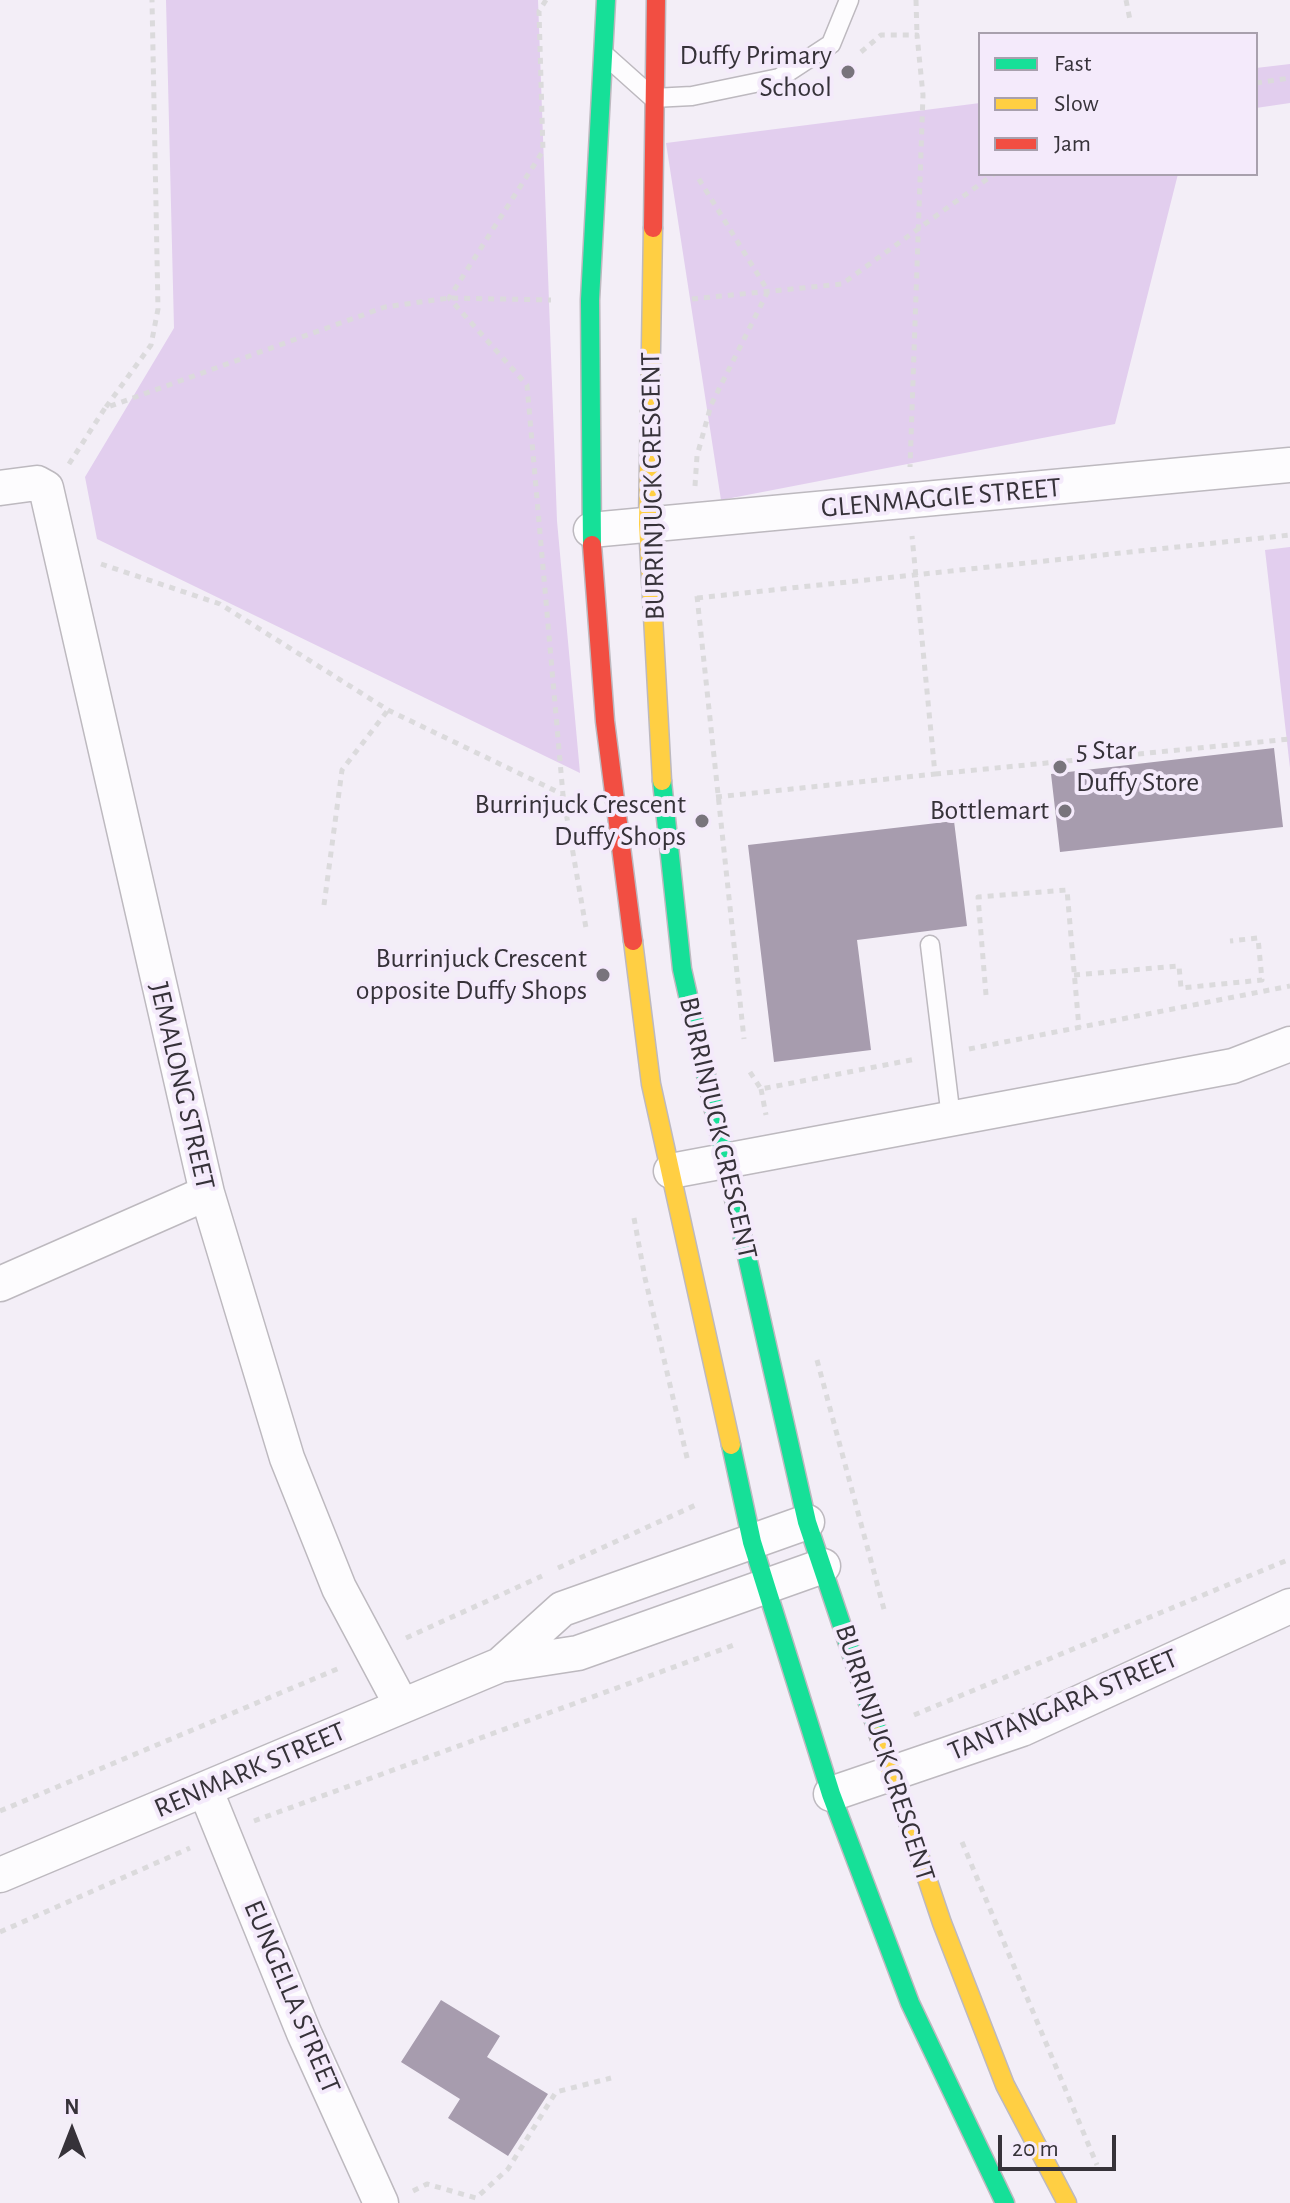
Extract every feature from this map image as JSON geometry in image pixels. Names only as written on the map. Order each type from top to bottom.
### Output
[{"type":"street","name":"BURRINJUCK CRESCENT","points":[[606,0],[590,300],[591,530],[605,721],[623,886],[651,1084],[752,1542],[831,1794],[910,2003],[1005,2203]]},
{"type":"street","name":"BURRINJUCK CRESCENT","points":[[656,0],[648,524],[664,825],[682,969],[807,1522],[942,1923],[1005,2085],[1067,2203]]},
{"type":"street","name":"GLENMAGGIE STREET","points":[[591,530],[1290,465]]},
{"type":"street","points":[[0,488],[37,483],[46,488]]},
{"type":"street","name":"JEMALONG STREET","points":[[46,488],[207,1193],[287,1458],[339,1588],[402,1706]]},
{"type":"street","points":[[671,1171],[1233,1066],[1290,1044]]},
{"type":"street","points":[[0,1284],[207,1193]]},
{"type":"street","name":"RENMARK STREET","points":[[500,1665],[562,1609],[807,1522]]},
{"type":"street","name":"RENMARK STREET","points":[[0,1875],[500,1665],[578,1653],[823,1566]]},
{"type":"street","name":"TANTANGARA STREET","points":[[831,1794],[1022,1729],[1290,1606]]},
{"type":"street","name":"EUNGELLA STREET","points":[[205,1789],[304,2033],[391,2200]]},
{"type":"lane","points":[[603,53],[653,98],[692,96],[779,78],[831,44],[849,0]]},
{"type":"lane","points":[[930,945],[951,1118]]},
{"type":"path","points":[[46,488],[64,472],[151,345],[158,309],[152,0]]},
{"type":"path","points":[[449,298],[543,151],[539,11],[546,0]]},
{"type":"path","points":[[916,0],[923,95],[916,233],[910,500],[914,575],[935,774]]},
{"type":"path","points":[[1126,0],[1130,20]]},
{"type":"path","points":[[849,61],[881,35],[917,35]]},
{"type":"path","points":[[1258,83],[1290,78]]},
{"type":"path","points":[[695,170],[698,180],[768,291]]},
{"type":"path","points":[[680,300],[842,284],[991,176]]},
{"type":"path","points":[[692,521],[697,456],[711,405],[768,291]]},
{"type":"path","points":[[105,408],[385,307],[449,298],[556,300]]},
{"type":"path","points":[[62,552],[220,604],[388,710],[563,795],[527,385],[449,298]]},
{"type":"path","points":[[697,598],[1290,535]]},
{"type":"path","points":[[696,582],[716,797],[1290,739]]},
{"type":"path","points":[[324,905],[342,770],[388,710]]},
{"type":"path","points":[[986,995],[978,897],[1067,890],[1079,1028]]},
{"type":"path","points":[[1074,975],[1179,966],[1181,988],[1262,980],[1258,938],[1230,941]]},
{"type":"path","points":[[913,1716],[1290,1559]]},
{"type":"path","points":[[0,1932],[224,1832],[734,1645]]},
{"type":"path","points":[[0,1811],[341,1668]]},
{"type":"path","points":[[391,2200],[427,2184],[476,2198],[508,2169],[556,2092],[611,2078]]},
{"type":"shaded area","points":[[166,0],[538,0],[557,521],[580,773],[97,539],[85,477],[174,328]]},
{"type":"shaded area","points":[[1290,64],[1290,103],[1258,108],[1258,68]]},
{"type":"shaded area","points":[[978,103],[978,176],[1177,176],[1115,424],[721,500],[666,143]]},
{"type":"shaded area","points":[[1290,547],[1290,768],[1265,550]]},
{"type":"building","points":[[1274,748],[1283,827],[1060,852],[1051,774]]},
{"type":"building","points":[[954,821],[967,926],[857,940],[871,1050],[774,1062],[748,845]]},
{"type":"building","points":[[441,2000],[500,2036],[487,2057],[548,2094],[508,2156],[448,2118],[460,2099],[401,2062]]},
{"type":"traffic: fast","points":[[592,545],[590,300],[606,0]]},
{"type":"traffic: fast","points":[[662,781],[682,969],[807,1522],[879,1736]]},
{"type":"traffic: fast","points":[[731,1445],[752,1542],[831,1794],[910,2003],[1005,2203]]},
{"type":"traffic: slow","points":[[653,228],[648,524],[662,781]]},
{"type":"traffic: slow","points":[[633,941],[651,1084],[731,1445]]},
{"type":"traffic: slow","points":[[879,1736],[942,1923],[1005,2085],[1067,2203]]},
{"type":"traffic: jam","points":[[653,228],[656,0]]},
{"type":"traffic: jam","points":[[592,545],[605,721],[633,941]]},
{"type":"place","name":"Duffy Primary School","points":[[848,72]]},
{"type":"place","name":"5 Star Duffy Store","points":[[1060,767]]},
{"type":"place","name":"Bottlemart","points":[[1065,811]]},
{"type":"place","name":"Burrinjuck Crescent Duffy Shops","points":[[702,821]]},
{"type":"place","name":"Burrinjuck Crescent opposite Duffy Shops","points":[[603,975]]}]
